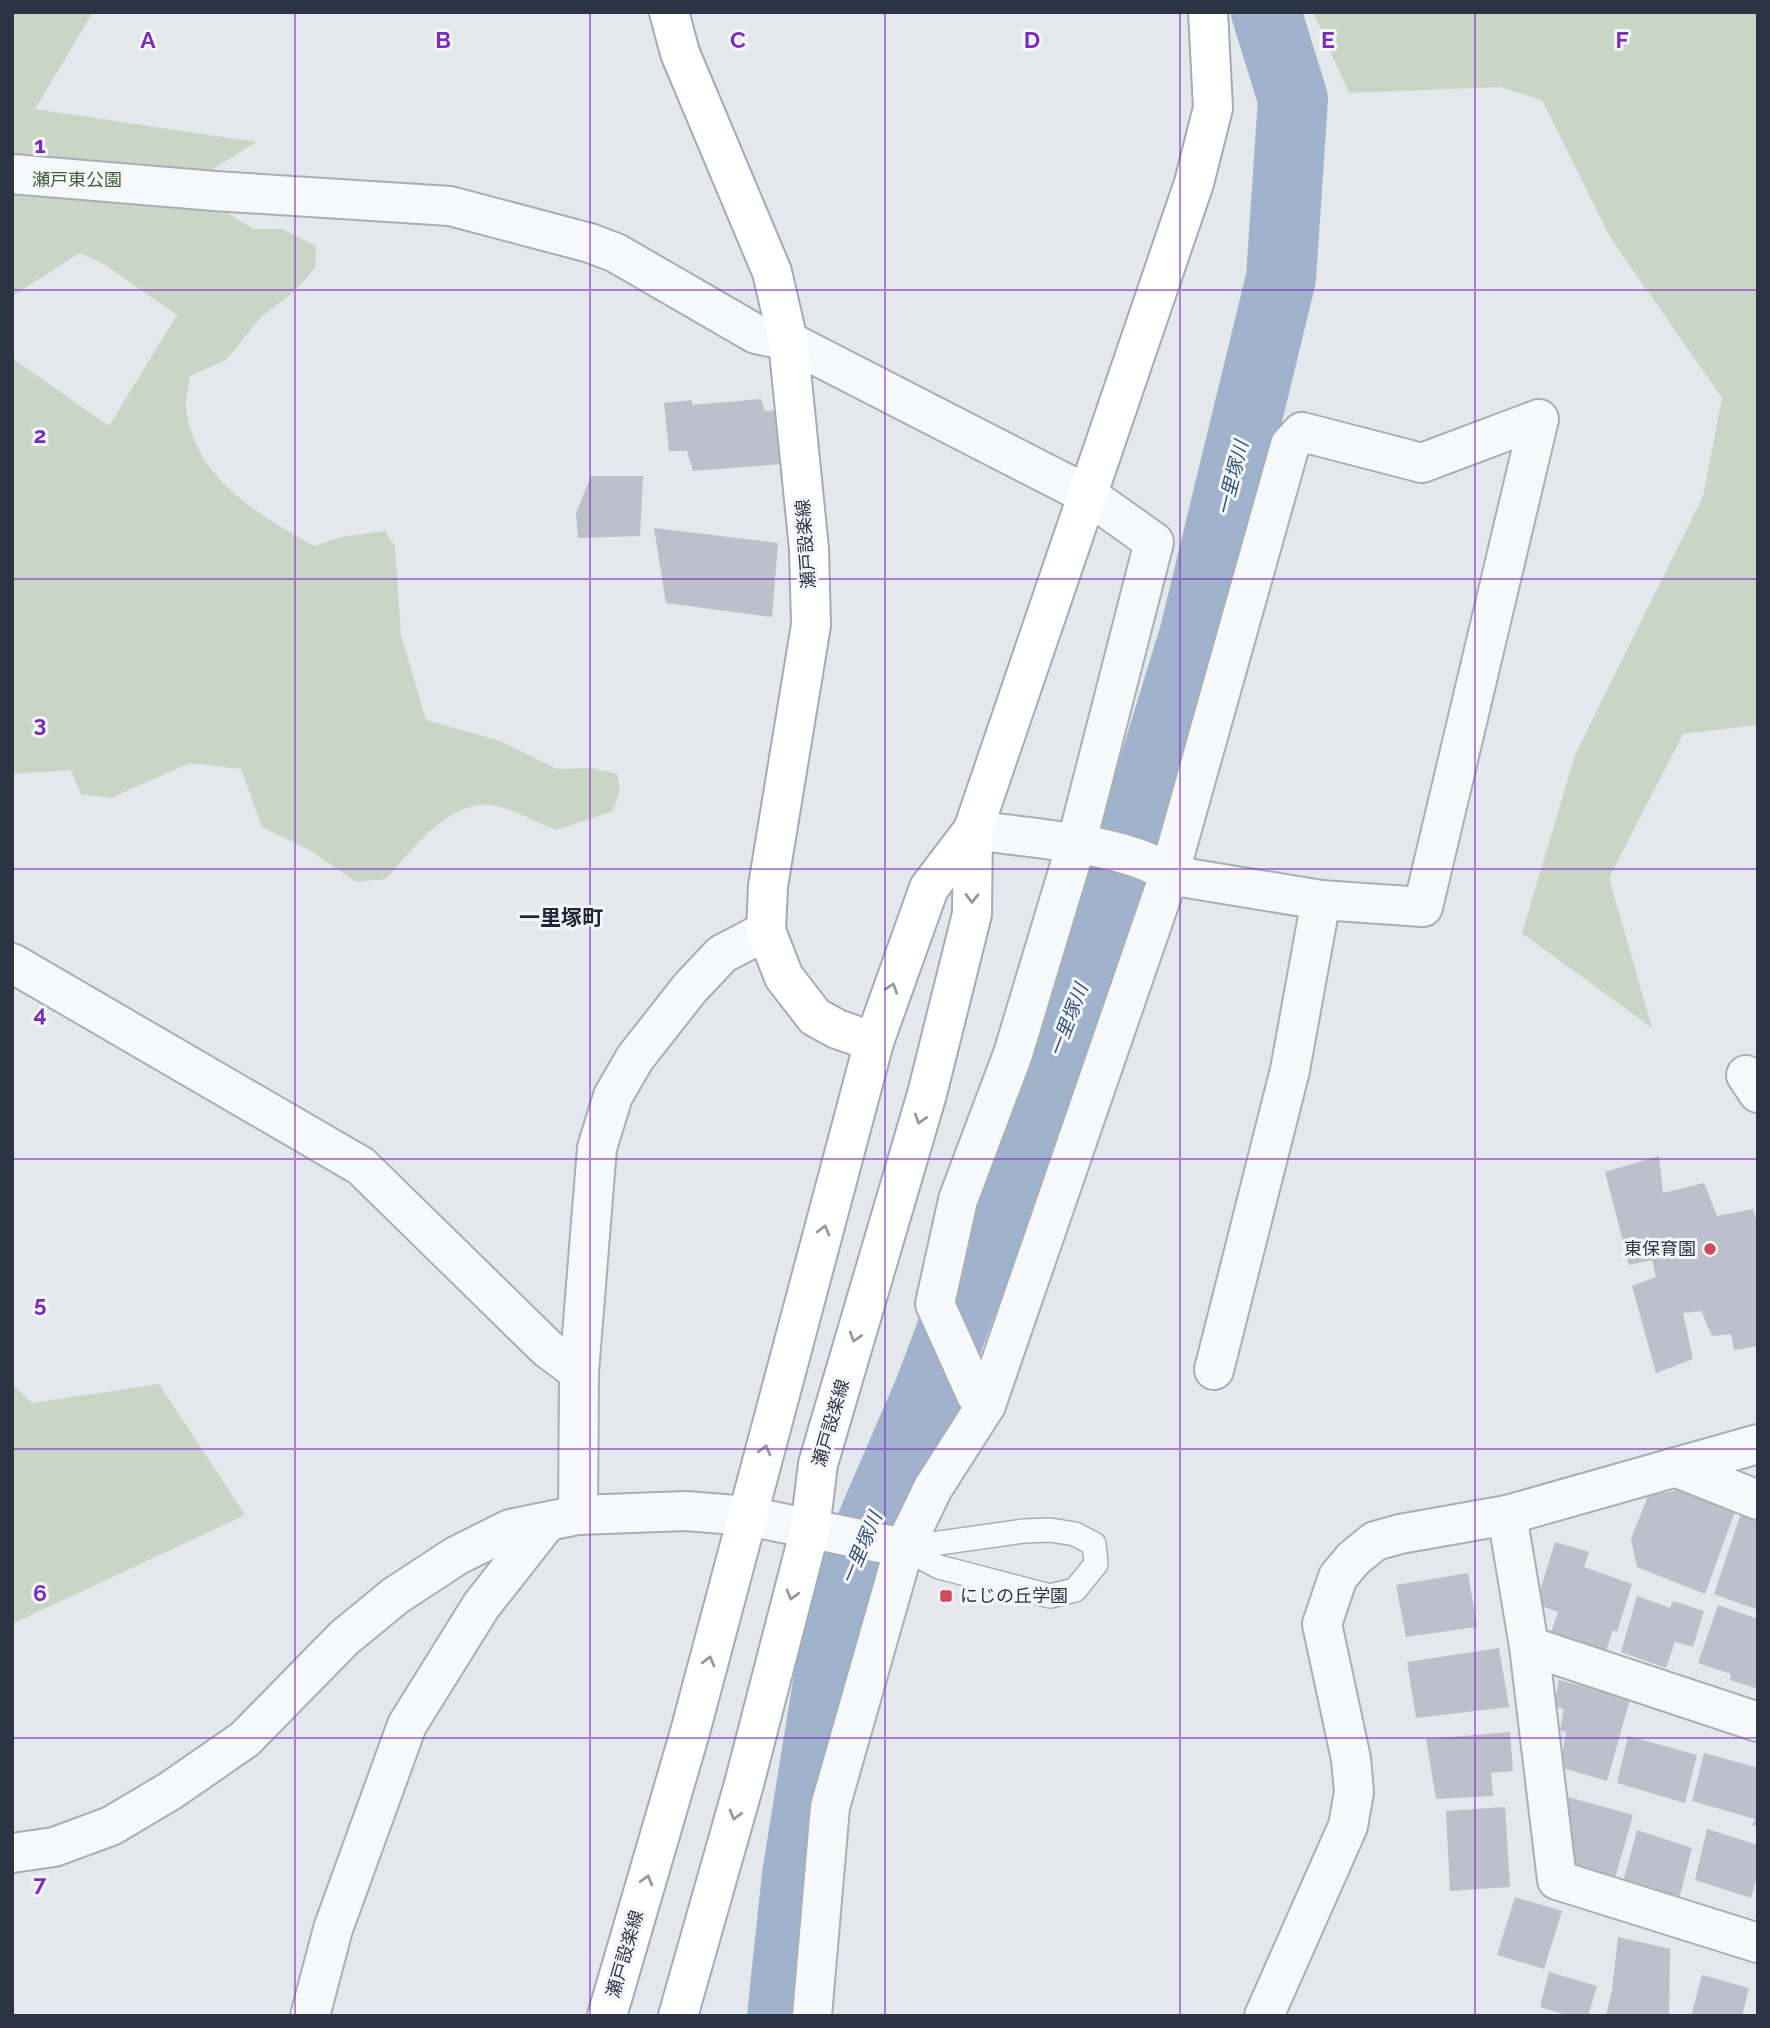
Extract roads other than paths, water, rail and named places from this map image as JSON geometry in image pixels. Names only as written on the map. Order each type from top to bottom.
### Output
[{"type":"main road","name":"瀬戸設楽線","points":[[669,12],[680,53],[772,272],[788,341],[809,549],[811,625],[768,886],[766,931],[784,977],[815,1017],[836,1029],[874,1042]]},
{"type":"main road","name":"瀬戸設楽線","points":[[607,2016],[690,1732],[874,1042],[929,888],[973,830],[1190,194],[1213,108],[1208,12]]},
{"type":"main road","name":"瀬戸設楽線","points":[[678,2016],[744,1784],[810,1529],[818,1464],[927,1094],[972,914],[973,830]]},
{"type":"street","points":[[12,174],[215,191],[450,206],[590,243],[616,253],[756,334],[788,341],[1088,495],[1154,542],[1086,846],[958,1200],[935,1304],[981,1400]]},
{"type":"street","points":[[812,2016],[830,1807],[900,1547],[981,1400],[1165,870],[1290,445],[1302,432],[1422,463],[1539,419],[1423,907],[1321,900],[1165,870],[1086,846],[973,830]]},
{"type":"street","points":[[1214,1370],[1290,1070],[1321,900]]},
{"type":"street","points":[[310,2016],[333,1929],[407,1725],[481,1606],[562,1519],[579,1372],[597,1148],[613,1096],[635,1058],[690,988],[722,954],[766,931]]},
{"type":"street","points":[[12,963],[361,1166],[548,1349],[579,1372]]},
{"type":"street","points":[[1264,2016],[1348,1826],[1354,1792],[1351,1759],[1322,1624],[1338,1577],[1353,1559],[1375,1541],[1507,1515],[1758,1444]]},
{"type":"street","points":[[1675,1467],[1758,1500]]},
{"type":"street","points":[[12,1853],[54,1847],[111,1826],[170,1791],[244,1739],[344,1638],[395,1596],[456,1556],[510,1529],[562,1519],[686,1511],[748,1516],[900,1547]]},
{"type":"street","points":[[1507,1515],[1529,1646],[1557,1880],[1758,1943]]},
{"type":"street","points":[[1529,1646],[1758,1722]]},
{"type":"lane","points":[[1024,1531],[1050,1531],[1075,1534],[1094,1544],[1096,1564],[1075,1590],[1050,1596],[939,1567],[900,1547],[1024,1531]]},
{"type":"waterway","name":"一里塚川","points":[[782,2016],[797,1875],[843,1590],[929,1391],[1110,909],[1194,636],[1281,278],[1293,99],[1266,12]]},
{"type":"place","name":"東保育園","points":[[1710,1249]]},
{"type":"place","name":"にじの丘学園","points":[[946,1596]]},
{"type":"district","name":"一里塚町","points":[[561,918]]},
{"type":"park label","name":"瀬戸東公園","points":[[77,180]]}]
